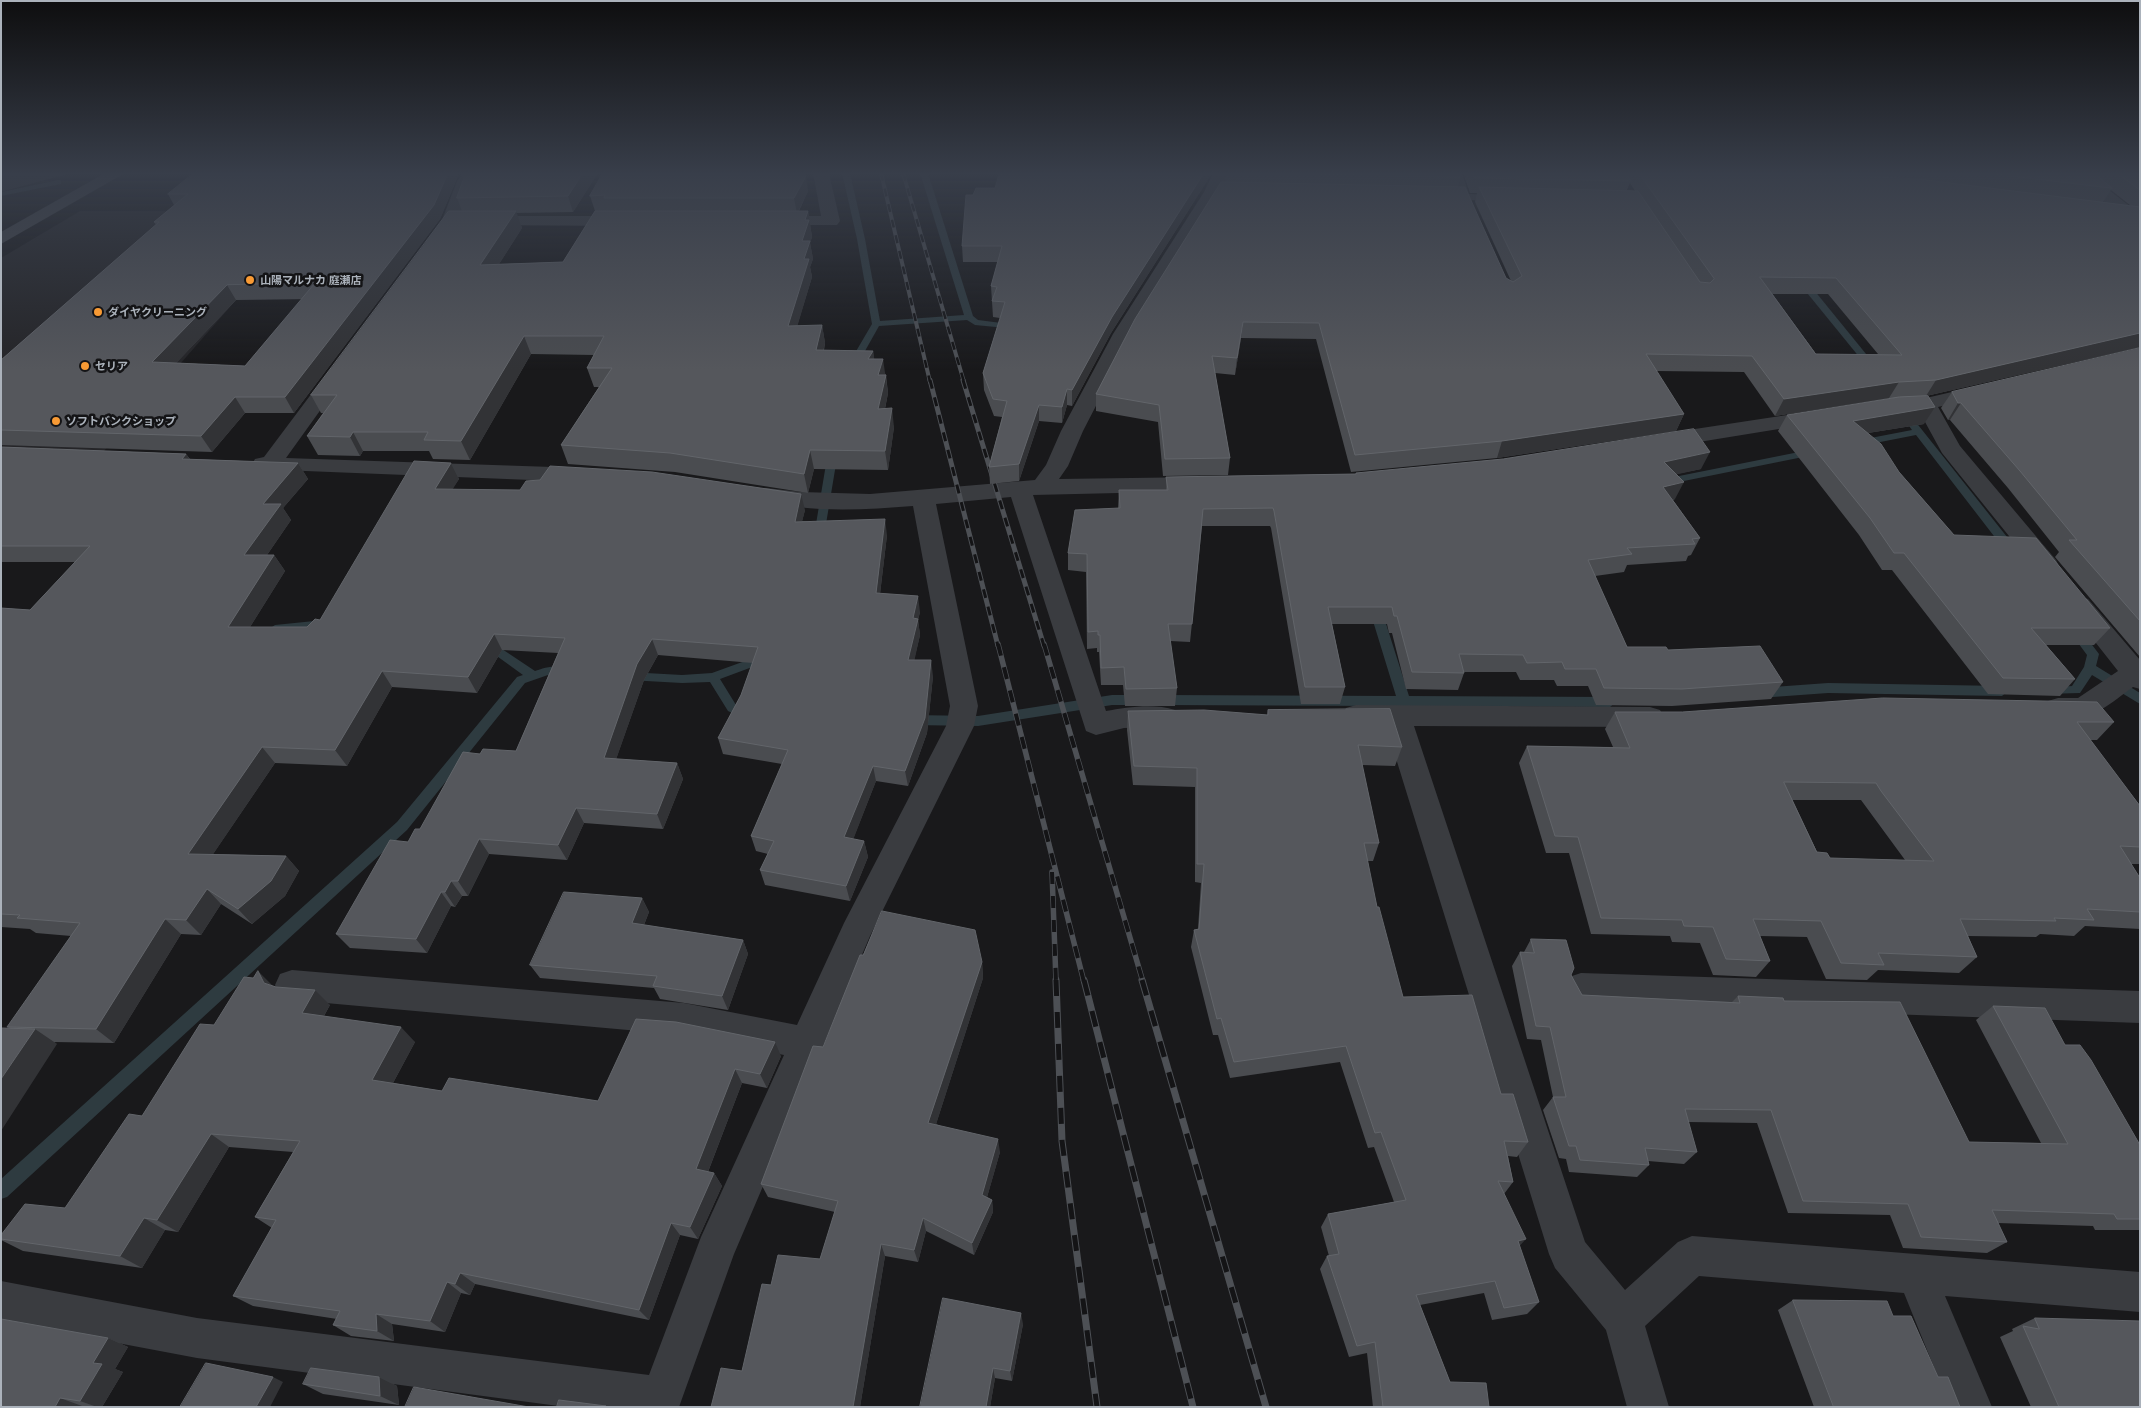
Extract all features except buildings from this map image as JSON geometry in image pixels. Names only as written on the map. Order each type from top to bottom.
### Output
[{"type":"street","points":[[421,260],[437,239]]},
{"type":"street","points":[[1031,488],[1057,466],[1072,430],[1123,334],[1184,239]]},
{"type":"street","points":[[270,464],[351,354]]},
{"type":"street","points":[[2000,387],[1910,410],[1950,448],[2065,587],[2128,680],[2084,708],[2036,707]]},
{"type":"street","points":[[1644,444],[1840,413]]},
{"type":"street","points":[[240,463],[602,476]]},
{"type":"street","points":[[741,491],[808,502],[840,503],[924,499],[1031,488],[1220,484]]},
{"type":"street","points":[[1031,488],[1096,724],[1124,718],[1192,717]]},
{"type":"street","points":[[1,1301],[198,1338],[659,1402],[715,1251],[855,933],[961,719],[964,706],[924,499]]},
{"type":"street","points":[[1328,715],[1672,718]]},
{"type":"street","points":[[1396,715],[1569,1254],[1623,1320],[1648,1407]]},
{"type":"street","points":[[292,985],[684,1020],[807,1043]]},
{"type":"street","points":[[1581,988],[2140,1008]]},
{"type":"street","points":[[1623,1320],[1692,1256],[2140,1292]]},
{"type":"street","points":[[1916,1274],[1971,1407]]},
{"type":"shaded area","points":[[33,239],[413,239],[371,299],[236,300],[104,451],[1,448],[1,258]]},
{"type":"waterway","points":[[861,239],[876,324]]},
{"type":"waterway","points":[[945,239],[969,317]]},
{"type":"waterway","points":[[1802,281],[1872,367]]},
{"type":"waterway","points":[[876,324],[969,317]]},
{"type":"waterway","points":[[969,317],[975,322],[1014,327]]},
{"type":"waterway","points":[[853,365],[876,324]]},
{"type":"waterway","points":[[1912,423],[2011,550]]},
{"type":"waterway","points":[[1860,443],[1918,432]]},
{"type":"waterway","points":[[819,536],[833,452]]},
{"type":"waterway","points":[[1664,482],[1814,452]]},
{"type":"waterway","points":[[1375,608],[1404,701]]},
{"type":"waterway","points":[[275,629],[324,624]]},
{"type":"waterway","points":[[2076,632],[2093,654],[2090,668]]},
{"type":"waterway","points":[[487,643],[534,676]]},
{"type":"waterway","points":[[713,677],[767,657]]},
{"type":"waterway","points":[[2049,691],[2076,690],[2090,668]]},
{"type":"waterway","points":[[2090,668],[2140,699]]},
{"type":"waterway","points":[[534,676],[548,671],[566,672]]},
{"type":"waterway","points":[[1,1191],[402,826],[521,680],[534,676]]},
{"type":"waterway","points":[[628,676],[682,679],[713,677]]},
{"type":"waterway","points":[[713,677],[732,708],[749,716]]},
{"type":"waterway","points":[[1759,693],[1828,688],[2002,691]]},
{"type":"waterway","points":[[911,720],[978,721],[1112,700],[1140,700]]},
{"type":"waterway","points":[[1160,700],[1610,702]]},
{"type":"railway","points":[[896,239],[930,382]]},
{"type":"railway","points":[[922,239],[964,382]]},
{"type":"railway","points":[[930,380],[998,646]]},
{"type":"railway","points":[[963,380],[1044,646]]},
{"type":"railway","points":[[998,644],[1084,982]]},
{"type":"railway","points":[[1044,644],[1143,982]]},
{"type":"railway","points":[[1052,872],[1056,982]]},
{"type":"railway","points":[[1056,980],[1062,1141],[1097,1407]]},
{"type":"railway","points":[[1084,980],[1193,1407]]},
{"type":"railway","points":[[1142,980],[1266,1407]]},
{"type":"place","name":"山陽マルナカ 庭瀬店","points":[[250,280]]},
{"type":"place","name":"ダイヤクリーニング","points":[[98,312]]},
{"type":"place","name":"セリア","points":[[85,366]]},
{"type":"place","name":"ソフトバンクショップ","points":[[56,421]]}]
